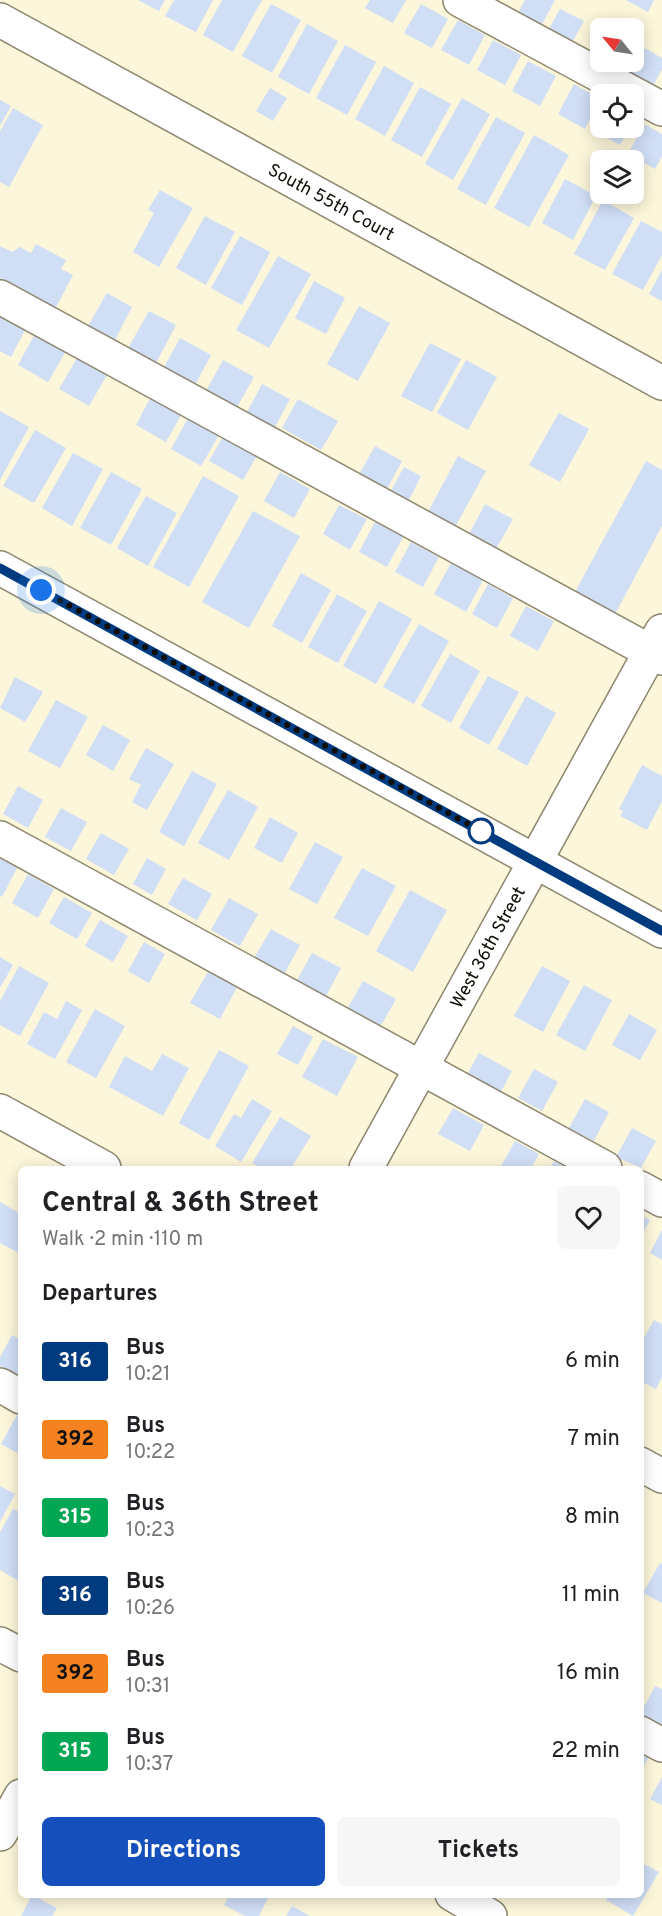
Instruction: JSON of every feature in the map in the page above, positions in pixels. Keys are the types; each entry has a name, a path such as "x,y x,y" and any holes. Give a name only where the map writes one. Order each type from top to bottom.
{"street":[{"path":"459,0 662,109"},
{"name":"South 55th Court","path":"0,20 662,383"},
{"path":"0,297 658,647"},
{"path":"0,568 662,931"},
{"name":"West 36th Street","path":"367,1166 534,861 658,647"},
{"path":"0,838 601,1166"},
{"path":"0,1112 100,1166"},
{"path":"644,1190 662,1200"},
{"path":"0,1385 18,1394"},
{"path":"644,1466 662,1476"},
{"path":"0,1644 18,1654"},
{"path":"644,1735 662,1745"},
{"path":"0,1834 18,1801"},
{"path":"459,1898 490,1916"}],"building":[{"path":"138,0 165,0 159,11"},
{"path":"174,0 213,0 196,32 165,16"},
{"path":"222,0 262,0 233,52 203,35"},
{"path":"370,0 406,0 393,23 365,8"},
{"path":"525,0 555,0 540,28 517,15"},
{"path":"626,0 654,0 648,12"},
{"path":"271,4 301,20 272,73 242,56"},
{"path":"421,4 448,19 432,48 404,33"},
{"path":"560,9 584,21 569,48 545,36"},
{"path":"458,20 485,35 469,65 441,50"},
{"path":"307,24 338,41 309,94 278,77"},
{"path":"493,40 521,55 505,85 477,70"},
{"path":"345,45 376,62 347,115 316,98"},
{"path":"644,48 662,58 662,69 651,90 644,84 623,75 625,72 644,72"},
{"path":"528,61 556,76 540,106 512,91"},
{"path":"384,66 414,83 385,136 355,119"},
{"path":"574,84 590,93 590,119 585,129 558,114"},
{"path":"420,87 451,104 422,157 391,140"},
{"path":"270,88 287,98 273,121 256,111"},
{"path":"462,98 490,114 453,180 425,164"},
{"path":"0,100 11,106 0,126"},
{"path":"13,108 43,125 9,187 0,182 0,131"},
{"path":"496,117 525,133 486,205 457,189"},
{"path":"644,124 662,134 662,156 655,169 644,163 644,150 630,150 637,138 644,138"},
{"path":"534,135 569,155 529,227 494,208"},
{"path":"607,138 624,138 620,145"},
{"path":"565,179 590,193 592,204 573,240 542,223"},
{"path":"160,190 193,208 159,267 133,252 154,213 148,210"},
{"path":"601,204 610,204 634,218 605,270 574,254"},
{"path":"205,216 235,232 206,285 176,268"},
{"path":"641,221 662,232 662,255 643,290 612,274"},
{"path":"240,236 270,252 242,305 211,288"},
{"path":"36,244 66,260 61,269 73,275 53,313 0,281 0,246 12,252 20,247 31,253"},
{"path":"278,256 311,274 269,348 236,330"},
{"path":"662,270 662,301 649,294"},
{"path":"314,281 345,298 326,334 295,318"},
{"path":"107,293 132,307 115,340 88,326"},
{"path":"359,306 390,323 358,381 327,364"},
{"path":"149,311 176,325 155,365 127,350"},
{"path":"0,314 26,328 11,357 0,351"},
{"path":"35,334 66,351 48,382 18,365"},
{"path":"180,338 211,355 194,387 163,369"},
{"path":"430,343 461,359 432,412 401,396"},
{"path":"77,358 107,375 89,406 59,389"},
{"path":"223,360 254,377 236,409 206,391"},
{"path":"466,360 497,377 468,430 437,413"},
{"path":"262,384 290,399 274,429 246,414"},
{"path":"153,393 184,410 166,442 136,425"},
{"path":"298,399 338,421 321,450 282,428"},
{"path":"0,411 29,427 0,480"},
{"path":"559,413 589,429 560,482 529,465"},
{"path":"188,418 219,435 201,466 171,449"},
{"path":"35,430 66,448 34,503 3,486"},
{"path":"225,433 259,452 243,480 209,461"},
{"path":"375,446 402,461 386,491 358,476"},
{"path":"73,453 103,469 72,526 42,508"},
{"path":"458,456 486,471 455,527 428,512"},
{"path":"646,461 662,470 662,526 615,614 575,592"},
{"path":"404,467 421,476 408,502 390,492"},
{"path":"111,472 142,489 111,545 80,528"},
{"path":"280,472 310,489 294,518 264,501"},
{"path":"203,476 239,496 189,587 153,567"},
{"path":"146,496 177,513 148,566 117,548"},
{"path":"485,504 513,519 496,549 469,534"},
{"path":"339,505 367,519 350,550 323,534"},
{"path":"253,511 300,536 249,628 202,602"},
{"path":"375,522 403,537 387,567 359,552"},
{"path":"411,542 439,557 423,587 395,572"},
{"path":"451,563 483,580 466,612 434,594"},
{"path":"301,573 331,590 302,643 272,626"},
{"path":"488,584 513,598 497,628 472,614"},
{"path":"337,594 367,611 338,663 308,647"},
{"path":"379,601 412,619 376,684 343,666"},
{"path":"526,606 554,621 538,651 510,636"},
{"path":"419,624 449,641 414,704 383,687"},
{"path":"450,654 480,671 451,723 421,706"},
{"path":"488,676 519,692 489,745 459,728"},
{"path":"15,677 43,692 25,722 0,708"},
{"path":"526,696 556,713 527,766 497,749"},
{"path":"56,700 88,717 60,768 28,751"},
{"path":"103,725 130,740 113,771 86,755"},
{"path":"146,748 174,764 147,810 132,802 141,785 129,779"},
{"path":"642,765 662,776 662,801 647,830 620,816 623,811 619,809"},
{"path":"192,771 217,784 184,846 159,832"},
{"path":"18,786 43,800 28,828 3,814"},
{"path":"228,790 258,807 229,860 198,843"},
{"path":"61,808 87,822 71,851 45,837"},
{"path":"270,817 298,833 282,863 254,848"},
{"path":"101,833 129,849 114,875 86,859"},
{"path":"315,842 343,857 317,904 289,889"},
{"path":"0,858 17,868 2,897 0,896"},
{"path":"147,858 166,869 152,895 133,884"},
{"path":"362,868 396,886 368,936 334,918"},
{"path":"28,874 54,889 38,918 12,903"},
{"path":"183,878 212,894 197,920 168,904"},
{"path":"410,890 447,910 413,972 376,951"},
{"path":"64,897 92,913 77,939 49,923"},
{"path":"229,898 258,914 240,946 211,930"},
{"path":"100,920 128,936 113,962 85,946"},
{"path":"271,929 300,945 283,976 253,960"},
{"path":"144,942 165,954 149,983 128,971"},
{"path":"312,953 341,968 324,1000 295,984"},
{"path":"0,957 13,965 0,988"},
{"path":"19,966 49,983 20,1036 0,1025 0,1001"},
{"path":"542,966 570,981 543,1032 514,1016"},
{"path":"208,972 237,987 220,1019 190,1003"},
{"path":"363,981 396,999 379,1029 346,1011"},
{"path":"584,985 612,1000 585,1051 556,1035"},
{"path":"66,1001 82,1010 55,1059 27,1044 44,1012 57,1019"},
{"path":"95,1009 125,1026 96,1078 66,1062"},
{"path":"629,1014 657,1030 640,1060 612,1045"},
{"path":"293,1026 313,1037 298,1065 277,1054"},
{"path":"323,1039 358,1057 337,1096 302,1077"},
{"path":"219,1050 249,1066 209,1140 179,1123"},
{"path":"479,1053 512,1071 497,1099 464,1080"},
{"path":"162,1054 189,1068 163,1116 109,1087 125,1056 152,1071"},
{"path":"534,1069 558,1082 542,1111 518,1098"},
{"path":"252,1099 272,1111 241,1162 215,1146 234,1114 241,1118"},
{"path":"585,1099 609,1112 594,1141 569,1128"},
{"path":"453,1108 484,1125 470,1151 438,1134"},
{"path":"280,1117 311,1136 292,1166 258,1166 252,1163"},
{"path":"632,1128 656,1141 642,1166 636,1166 616,1157"},
{"path":"515,1141 539,1154 532,1166 501,1166"},
{"path":"554,1161 564,1166 551,1166"},
{"path":"0,1202 18,1212 18,1252 0,1243"},
{"path":"644,1217 650,1220 644,1231"},
{"path":"662,1230 662,1260 650,1253"},
{"path":"654,1320 662,1324 662,1377 656,1389 644,1383 644,1338"},
{"path":"12,1335 18,1338 18,1376 0,1366 0,1357"},
{"path":"17,1415 18,1416 18,1453 1,1444"},
{"path":"0,1486 15,1494 0,1522"},
{"path":"13,1509 18,1512 17,1580 0,1570 0,1532"},
{"path":"660,1563 662,1564 662,1603 644,1594"},
{"path":"655,1686 662,1689 662,1727 644,1717 644,1707"},
{"path":"644,1754 649,1757 644,1765"},
{"path":"662,1777 662,1805 650,1799"},
{"path":"644,1864 659,1872 644,1897"},
{"path":"30,1898 38,1898 57,1908 52,1916 21,1916"},
{"path":"228,1898 268,1898 259,1916 245,1916 224,1905"},
{"path":"607,1898 644,1898 633,1916 606,1900"},
{"path":"292,1906 310,1916 286,1916"}],"bus line":[{"name":"316","path":"0,568 662,931"}],"route":[{"path":"41,590 481,831"}]}
